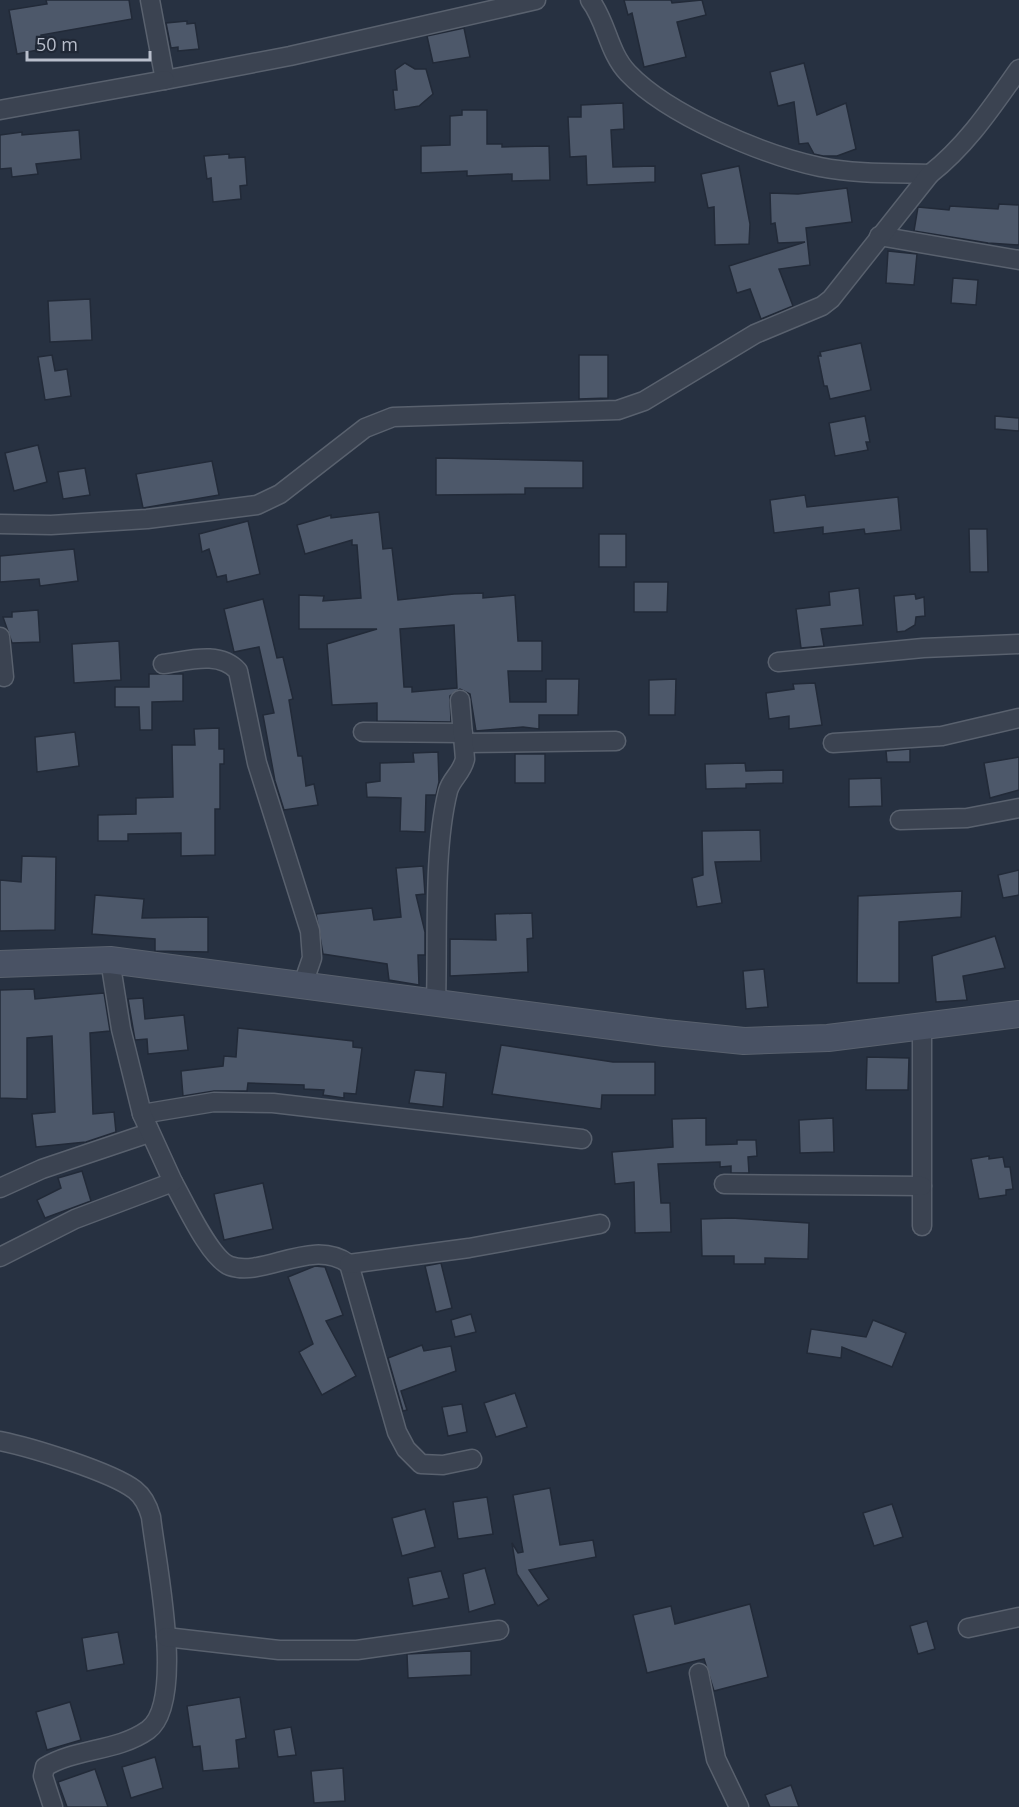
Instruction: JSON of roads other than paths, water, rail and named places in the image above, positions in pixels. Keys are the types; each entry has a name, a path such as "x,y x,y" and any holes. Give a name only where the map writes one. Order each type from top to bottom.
{"main road":[{"path":"0,964 27,961 110,960 665,1033 744,1041 828,1038 1019,1014"}],"street":[{"path":"150,0 165,80"},
{"path":"0,110 290,56 536,0"},
{"path":"590,0 616,57 627,72 645,89 697,120 755,146 821,167 930,174"},
{"path":"0,525 51,525 147,519 257,505 280,494 365,428 393,417 618,410 644,400 755,334 822,306 843,286 879,236 930,174 963,145 1019,69"},
{"path":"879,236 1019,260"},
{"path":"0,637 4,677"},
{"path":"778,662 923,648 1019,644"},
{"path":"163,664 207,658 231,663 238,671 257,763 310,932 312,958 303,984"},
{"path":"436,1002 441,852 448,790 463,769 464,738 460,700"},
{"path":"833,743 942,736 1019,718"},
{"path":"363,732 464,738 616,741"},
{"path":"900,820 967,818 1019,808"},
{"path":"110,960 122,1029 142,1114 172,1182 217,1256 230,1266 248,1267 322,1255 340,1258 349,1264 397,1432 406,1449 421,1464 443,1466 472,1459"},
{"path":"922,1026 922,1226"},
{"path":"142,1114 214,1102 273,1103 582,1139"},
{"path":"0,1188 42,1169 149,1133"},
{"path":"0,1257 75,1219 172,1182"},
{"path":"724,1184 922,1186"},
{"path":"349,1264 469,1248 600,1224"},
{"path":"0,1441 21,1445 124,1483 146,1502 152,1517 166,1637 166,1689 161,1715 148,1730 122,1743 45,1767 43,1776 53,1807"},
{"path":"968,1628 1019,1617"},
{"path":"166,1637 279,1650 357,1650 499,1630"},
{"path":"699,1673 716,1759 739,1807"}]}
